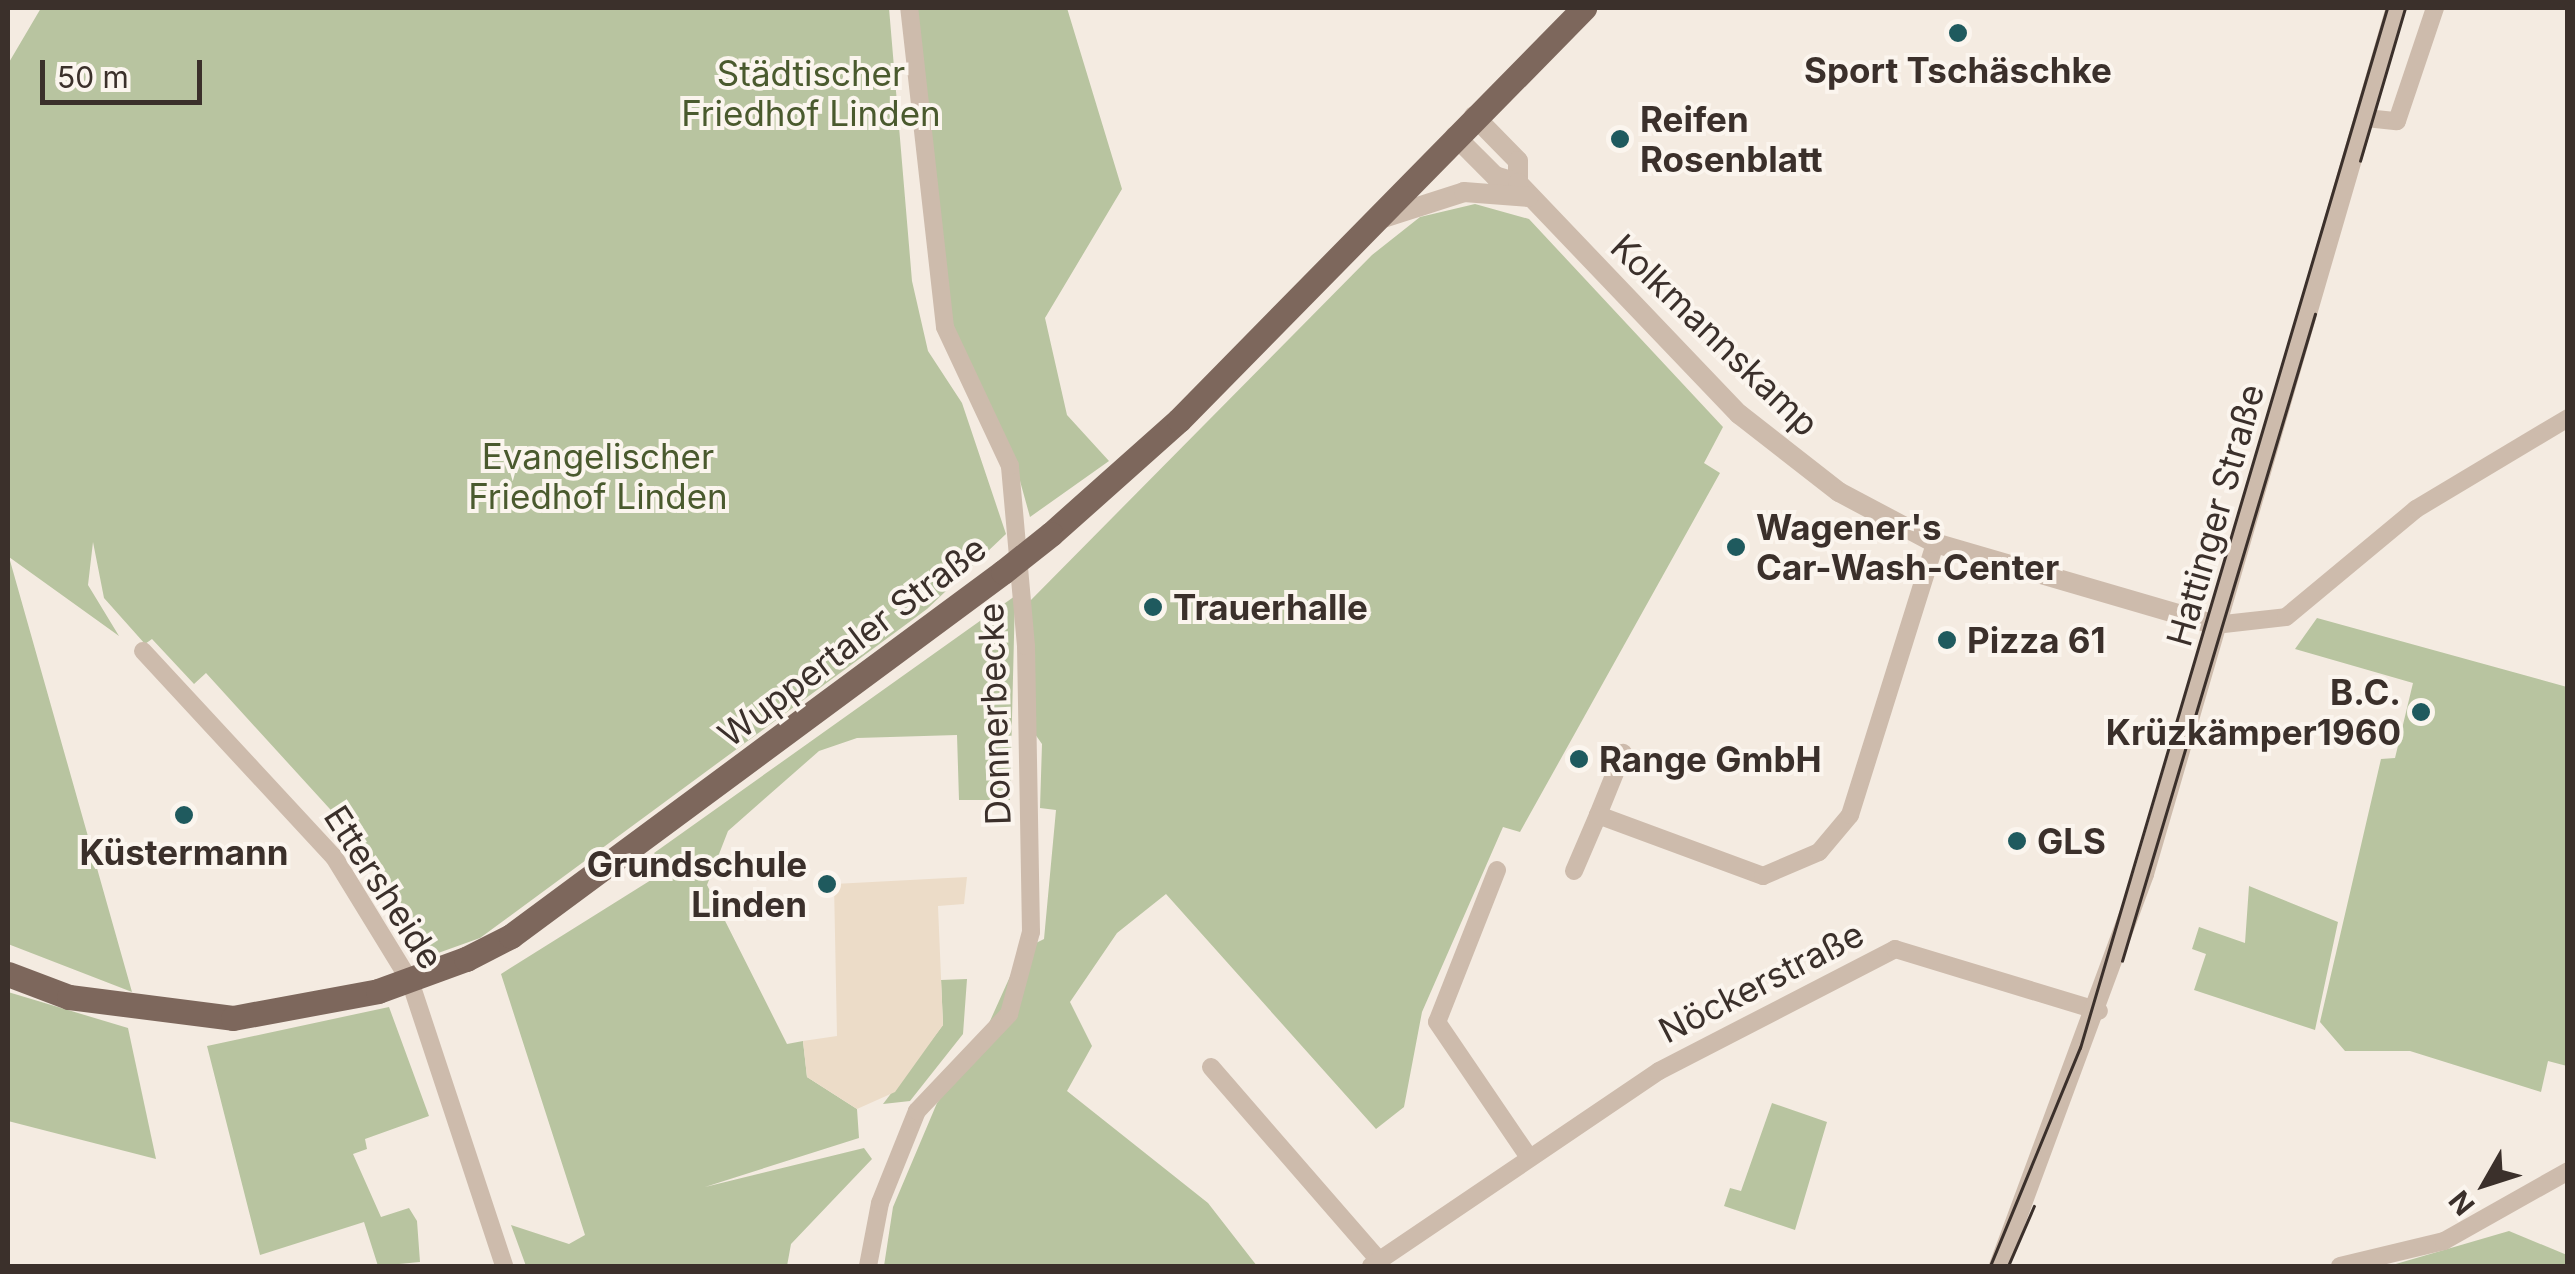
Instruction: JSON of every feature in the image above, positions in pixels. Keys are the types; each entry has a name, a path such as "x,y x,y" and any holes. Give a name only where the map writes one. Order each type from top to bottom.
{"main road":[{"name":"Wuppertaler Straße","path":"8,974 69,997 233,1018 410,981 511,936 1051,534 1179,420 1584,8"}],"street":[{"name":"Donnerbecke","path":"868,1266 912,1120 1009,1014 1030,932 1026,646 1010,466 945,327 910,8"},
{"name":"Hattinger Straße","path":"1999,1266 2099,1012 2396,8"},
{"path":"2366,118 2397,120 2435,8"},
{"name":"Kolkmannskamp","path":"1474,116 1518,160 1524,190"},
{"name":"Kolkmannskamp","path":"1455,136 1495,176 1524,190 1784,453 1936,544 2215,625"},
{"path":"1373,222 1464,192 1524,190"},
{"path":"2215,625 2286,616 2416,509 2568,418"},
{"path":"1598,816 1762,876 1819,852 1850,815 1936,544"},
{"name":"Ettersheide","path":"143,650 308,824 410,981 504,1266"},
{"path":"1574,871 1623,753"},
{"path":"1497,870 1437,1022 1526,1153"},
{"name":"Nöckerstraße","path":"1211,1067 1374,1263 1526,1153 1738,1027 1896,949 2099,1012"},
{"path":"2340,1266 2444,1241 2568,1171"}],"green space":[{"name":"Evangelischer Friedhof Linden","path":"41,8 889,8 912,281 928,351 962,403 1006,534 927,609 480,938 427,957 347,815 339,819 206,673 194,684 152,639 145,644 104,598 93,542 88,585 119,636 9,557 132,992 8,944 8,64"},
{"path":"910,8 1067,8 1122,189 1045,318 1067,415 1109,461 1030,517 1012,452 952,331"},
{"path":"1475,204 1529,219 1723,427 1704,463 1720,473 1520,832 1503,827 1422,1012 1404,1107 1376,1129 1166,894 1117,933 1070,1002 1092,1046 1067,1091 1208,1203 1257,1266 884,1266 893,1207 937,1103 976,1052 1022,950 1044,939 1056,810 1040,808 1042,744 1030,727 1029,602 1372,255 1420,217"},
{"path":"1015,596 1010,800 959,800 957,735 857,738 819,751 728,831 707,885 787,1044 803,1041 807,1077 857,1109 859,1138 705,1187 864,1148 872,1159 791,1244 787,1266 526,1266 511,1225 569,1244 585,1235 501,974 667,870 654,853"},
{"path":"2317,618 2567,687 2567,1066 2548,1061 2541,1092 2410,1051 2345,1051 2320,1022 2381,759 2395,758 2413,683 2295,649"},
{"path":"2249,886 2338,922 2315,1030 2194,990 2206,954 2192,949 2199,927 2245,943"},
{"path":"967,979 963,1034 910,1101 883,1104 943,1025 941,980"},
{"path":"8,992 128,1028 156,1159 8,1121"},
{"path":"389,1007 429,1116 365,1139 367,1149 353,1154 381,1217 409,1208 417,1221 420,1262 378,1266 364,1222 260,1255 207,1046"},
{"path":"1772,1103 1827,1122 1795,1230 1724,1206 1730,1188 1741,1191"},
{"path":"2509,1231 2567,1255 2567,1266 2389,1266"}],"shaded area":[{"path":"967,877 964,904 938,906 943,1025 895,1092 857,1109 807,1077 803,1041 837,1036 834,884"}],"tram line":[{"path":"1990,1266 2080,1048 2387,8"},
{"path":"2360,161 2405,8"},
{"path":"2122,961 2315,314"},
{"path":"2008,1266 2034,1206"}],"place":[{"name":"Sport Tschäschke","path":"1958,33"},
{"name":"Reifen Rosenblatt","path":"1620,139"},
{"name":"Wagener's Car-Wash-Center","path":"1736,547"},
{"name":"Trauerhalle","path":"1153,607"},
{"name":"Pizza 61","path":"1947,640"},
{"name":"B.C. Krüzkämper1960","path":"2421,712"},
{"name":"Range GmbH","path":"1579,759"},
{"name":"Küstermann","path":"184,815"},
{"name":"GLS","path":"2017,841"},
{"name":"Grundschule Linden","path":"827,884"}],"park label":[{"name":"Städtischer Friedhof Linden","path":"811,93"}]}
